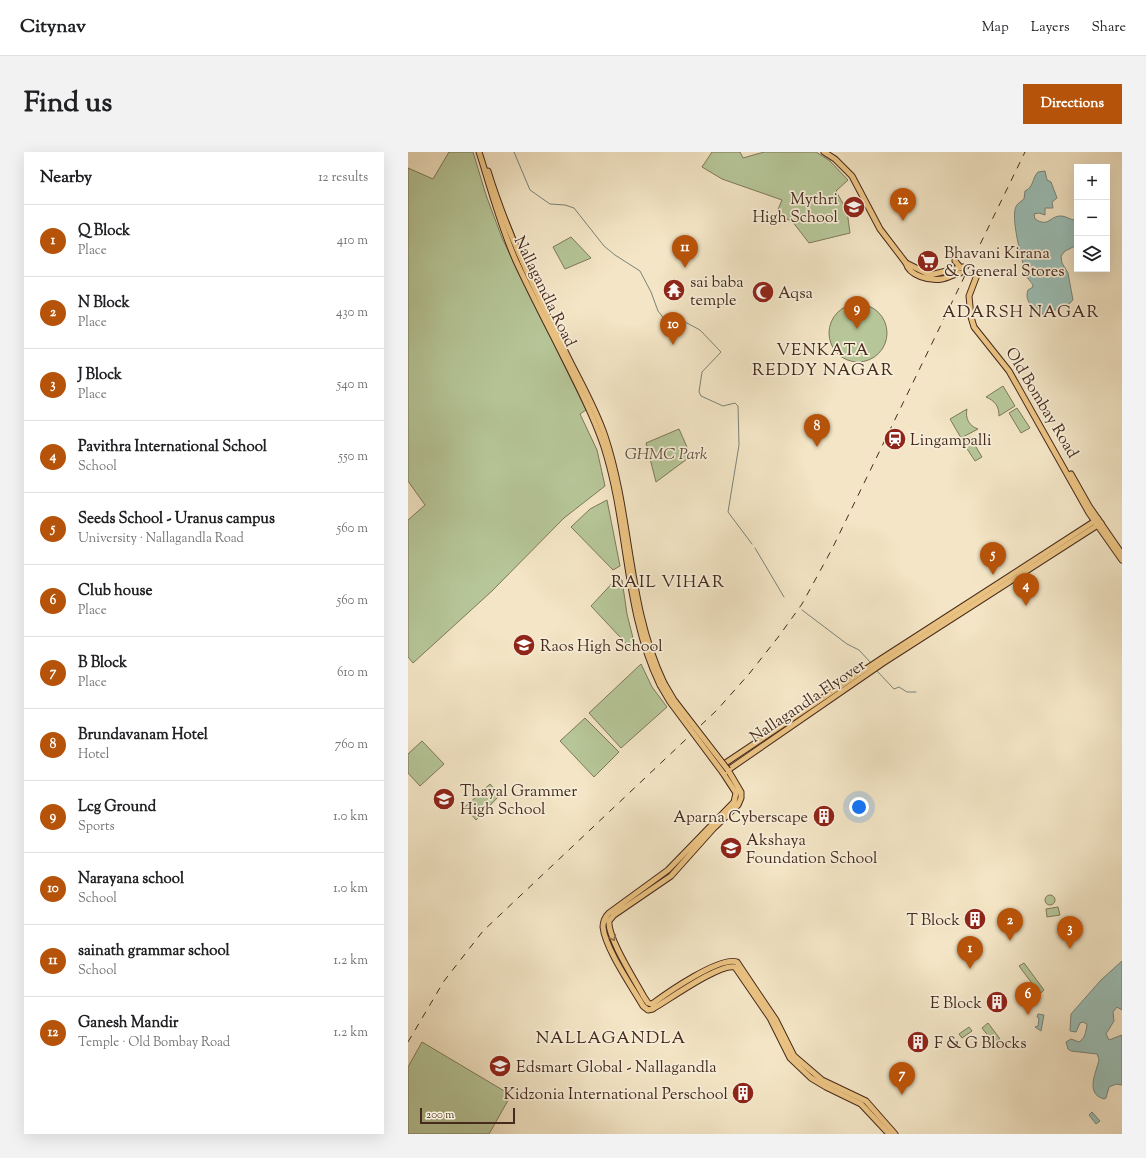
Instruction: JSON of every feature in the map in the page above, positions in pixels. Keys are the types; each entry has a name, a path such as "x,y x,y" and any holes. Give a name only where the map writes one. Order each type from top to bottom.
{"main road":[{"name":"Nallagandla Road","path":"479,152 494,205 509,244 603,436"},
{"name":"Nallagandla Road","path":"482,152 498,203 513,242 603,436"},
{"path":"824,152 835,159 852,176 880,229 906,263 906,267 929,280 943,279 960,273"},
{"path":"906,263 930,275 947,272 961,267 955,261 955,255"},
{"name":"Old Bombay Road","path":"1122,554 1097,522 1008,370 980,337 973,324 969,296 976,276 972,290 973,316 976,326 1013,372 1084,497 1097,522 1105,538 1122,560"},
{"path":"603,436 630,548 642,622 654,663 674,700 741,792 740,802 689,852 675,868 634,898 607,915 604,923 604,933 643,1006 648,1010 710,968 728,961 736,962 776,1020 794,1056 822,1080 866,1101 895,1134"},
{"path":"899,650 1086,532 1097,522"},
{"path":"899,650 1097,522"},
{"path":"1086,532 1094,532 1105,538"},
{"name":"Nallagandla Flyover","path":"722,766 899,650"},
{"name":"Nallagandla Flyover","path":"726,771 882,661"},
{"path":"653,1006 714,973 729,967 735,967 770,1018 790,1058 811,1078 861,1104 889,1134"}],"green space":[{"path":"449,152 473,152 486,195 502,238 586,410 580,414 597,450 605,486 564,518 492,591 413,663 408,657 408,520 425,505 408,481 408,168 433,179"},
{"path":"712,152 740,152 743,158 764,152 816,152 830,161 848,180 836,191 847,211 850,233 809,243 792,221 778,216 777,212 782,200 722,179 702,167"},
{"path":"571,237 591,258 565,269 553,247"},
{"path":"858,304 869,306 882,317 885,322 887,333 885,344 874,357 869,360 858,362 847,360 834,349 831,344 829,333 831,322 842,309 847,306"},
{"path":"1003,386 1015,406 999,416 996,404 986,397"},
{"path":"1017,408 1030,428 1021,433 1009,413"},
{"path":"967,409 968,421 972,426 978,429 961,438 950,419"},
{"name":"GHMC Park","path":"679,429 691,456 656,482 646,443"},
{"path":"970,437 982,457 975,461 962,441"},
{"path":"607,500 620,566 613,570 571,527 590,509"},
{"path":"618,577 622,580 627,614 636,650 633,651 591,606"},
{"path":"641,664 652,687 667,707 621,748 589,713"},
{"path":"585,718 619,752 594,777 560,741"},
{"path":"422,741 444,764 420,786 408,773 408,754"},
{"path":"490,784 500,795 476,820 465,807"},
{"path":"1050,895 1055,900 1050,905 1045,900"},
{"path":"1058,907 1060,915 1047,917 1046,909"},
{"path":"1024,963 1044,990 1040,994 1019,966"},
{"path":"988,1023 1000,1039 994,1043 982,1028"},
{"path":"969,1027 972,1031 962,1038 959,1034"},
{"path":"422,1042 511,1095 489,1134 408,1134 408,1067"}],"water":[{"path":"1045,171 1047,180 1051,182 1057,198 1052,202 1053,208 1045,208 1045,215 1039,213 1034,214 1035,219 1046,222 1057,216 1063,216 1074,219 1074,246 1065,251 1061,256 1062,263 1068,273 1073,300 1067,306 1043,314 1030,304 1027,298 1028,290 1033,287 1033,285 1027,276 1022,260 1014,216 1016,206 1024,199 1025,191 1030,187 1038,172"},
{"path":"1122,961 1122,1010 1117,1007 1113,1012 1114,1021 1106,1034 1109,1040 1122,1035 1122,1085 1116,1084 1109,1087 1106,1098 1104,1099 1094,1092 1093,1087 1094,1076 1099,1059 1097,1054 1071,1051 1068,1049 1066,1042 1071,1039 1079,1042 1084,1037 1087,1024 1083,1022 1080,1023 1076,1032 1070,1031 1071,1014 1101,980"},
{"path":"1038,1014 1044,1015 1041,1031 1035,1027 1038,1026"},
{"path":"1092,1112 1100,1121 1096,1124 1089,1115"}],"waterway":[{"path":"514,152 530,190 550,204 565,205 574,208 604,246 640,271 651,292 658,311 666,321 685,322 700,330 721,352 702,372 699,392 701,396 723,406 735,403 738,406 739,445 728,512 752,544"},
{"path":"755,548 784,597"},
{"path":"802,610 847,644 859,650 871,663"},
{"path":"876,670 894,689 899,687 907,692 916,692"}],"tunnel":[{"path":"963,267 974,273"},
{"path":"960,273 971,276"}],"railway":[{"path":"408,1042 444,981 483,931 717,710 749,674 802,604 832,549 1025,152"}],"place":[{"name":"Mythri High School","path":"854,207"},
{"name":"Ganesh Mandir","path":"903,221"},
{"name":"Bhavani Kirana & General Stores","path":"928,261"},
{"name":"sainath grammar school","path":"685,268"},
{"name":"sai baba temple","path":"674,290"},
{"name":"Aqsa","path":"763,292"},
{"name":"Lcg Ground","path":"857,329"},
{"name":"Narayana school","path":"673,345"},
{"name":"Lingampalli","path":"895,439"},
{"name":"Brundavanam Hotel","path":"817,447"},
{"name":"Seeds School - Uranus campus","path":"993,575"},
{"name":"Pavithra International School","path":"1026,606"},
{"name":"Raos High School","path":"524,645"},
{"name":"Thayal Grammer High School","path":"444,799"},
{"name":"Aparna Cyberscape","path":"824,816"},
{"name":"Akshaya Foundation School","path":"731,848"},
{"name":"T Block","path":"975,919"},
{"name":"N Block","path":"1010,941"},
{"name":"J Block","path":"1070,949"},
{"name":"Q Block","path":"970,969"},
{"name":"E Block","path":"997,1002"},
{"name":"Club house","path":"1028,1015"},
{"name":"F & G Blocks","path":"918,1042"},
{"name":"Edsmart Global - Nallagandla","path":"500,1066"},
{"name":"Kidzonia International Perschool","path":"743,1093"},
{"name":"B Block","path":"902,1095"}],"district":[{"name":"ADARSH NAGAR","path":"1021,311"},
{"name":"VENKATA REDDY NAGAR","path":"823,359"},
{"name":"RAIL VIHAR","path":"668,581"},
{"name":"NALLAGANDLA","path":"611,1037"}]}
